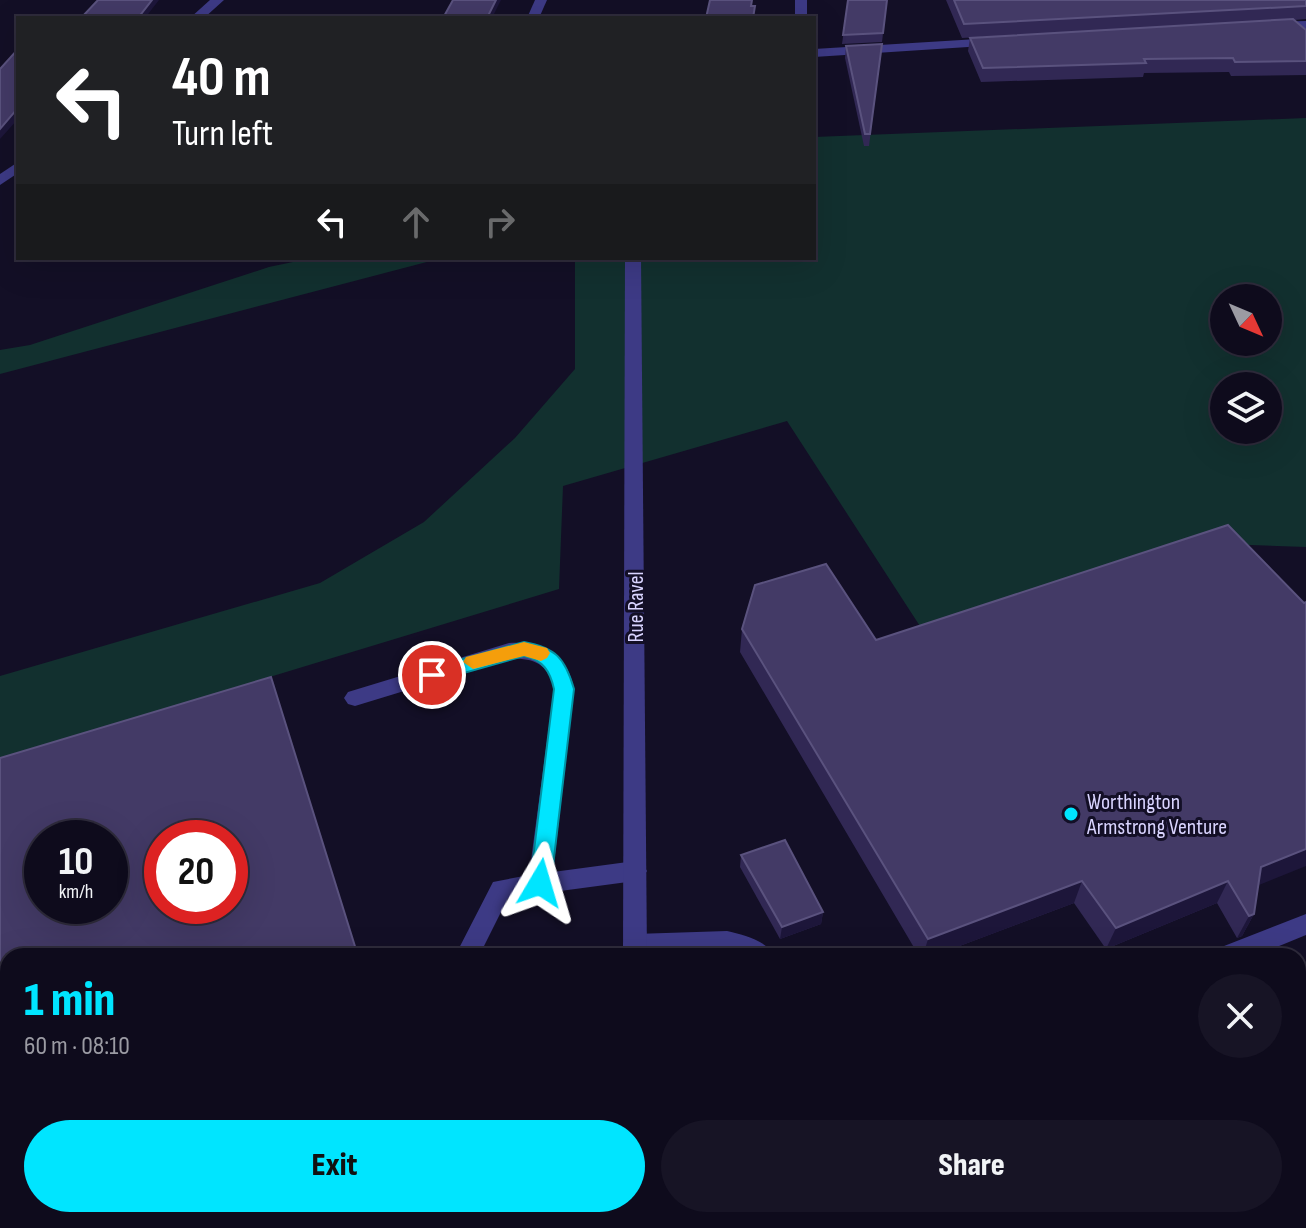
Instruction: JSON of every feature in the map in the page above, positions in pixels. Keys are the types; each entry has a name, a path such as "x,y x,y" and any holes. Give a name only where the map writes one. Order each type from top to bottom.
{"street":[{"path":"198,16 218,0"},
{"path":"1260,26 1300,25 1306,41"},
{"path":"816,53 1004,41"},
{"path":"0,181 16,168"},
{"name":"Rue Ravel","path":"633,260 635,948"},
{"path":"355,698 509,651 524,649 538,652 558,667 564,689 540,883"},
{"path":"471,948 501,889 635,871"},
{"path":"1248,948 1306,924"},
{"path":"658,948 727,942 747,948"}],"green space":[{"path":"1306,118 1306,547 1223,544 927,637 787,421 563,486 559,589 0,759 0,676 320,583 424,522 515,438 575,369 575,260 816,260 816,137"},
{"path":"302,260 434,260 0,374 0,350 30,345 269,267"}],"building":[{"path":"98,0 152,0 140,16 83,16"},
{"path":"453,0 496,0 488,16 444,16"},
{"path":"710,0 752,0 751,6 755,6 753,16 706,16"},
{"path":"848,0 887,0 883,33 843,35"},
{"path":"954,0 1306,0 1306,6 964,24"},
{"path":"1293,19 1306,30 1306,61 1144,59 1146,63 983,68 970,38"},
{"path":"882,44 870,134 865,134 846,46"},
{"path":"16,51 16,110 0,129 0,69"},
{"name":"Worthington Armstrong Venture","path":"1228,525 1306,602 1306,849 1261,867 1254,914 1249,916 1228,881 1116,928 1082,881 928,939 742,629 755,585 826,564 876,640"},
{"path":"271,677 356,948 0,948 0,758"},
{"path":"785,840 823,912 782,927 741,855"}],"slow traffic":[{"path":"473,662 524,649 541,653"}],"place":[{"name":"Worthington Armstrong Venture","path":"1071,814"}],"route":[{"path":"432,675 524,649 549,658 563,676 564,689 540,883"}]}
